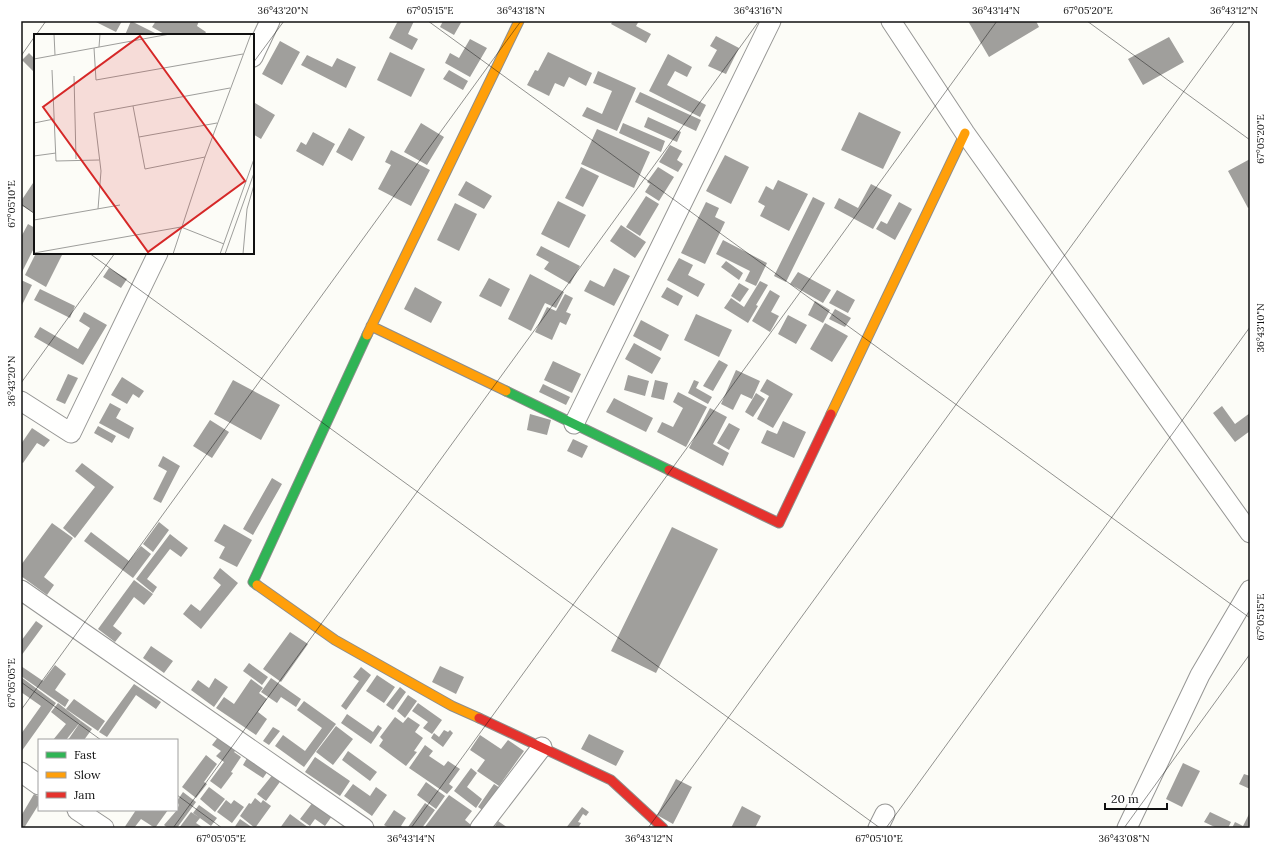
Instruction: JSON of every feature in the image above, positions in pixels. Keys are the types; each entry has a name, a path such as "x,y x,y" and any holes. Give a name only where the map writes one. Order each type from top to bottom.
{"street":[{"path":"254,55 270,21"},
{"path":"519,21 371,326 253,582 335,640 452,706 611,780 663,828"},
{"path":"574,424 771,21"},
{"path":"891,21 965,133 1250,533"},
{"path":"371,326 780,523 965,133"},
{"path":"21,401 71,433 158,254"},
{"path":"21,590 364,828"},
{"path":"1127,828 1200,675 1250,590"},
{"path":"480,828 542,747"},
{"path":"21,772 38,783"},
{"path":"78,811 104,828"}],"building":[{"path":"94,21 122,21 116,32"},
{"path":"131,21 157,34 125,34"},
{"path":"156,21 199,21 197,26 206,32 205,34 164,34 152,27"},
{"path":"398,21 414,21 408,34 418,39 412,50 389,38"},
{"path":"443,21 462,21 454,35 440,27"},
{"path":"613,21 639,21 636,26 651,34 646,43 611,24"},
{"path":"968,21 1036,21 1039,27 989,57"},
{"path":"716,36 739,48 726,74 708,66 717,50 710,46"},
{"path":"1169,37 1184,62 1143,85 1128,59"},
{"path":"470,39 487,48 470,77 445,63 450,53 459,58"},
{"path":"280,41 300,52 282,85 262,74"},
{"path":"390,52 425,69 411,97 377,80"},
{"path":"548,52 592,73 586,86 569,77 564,87 555,83 549,96 527,85 535,70 538,71"},
{"path":"29,53 34,58 34,72 22,60"},
{"path":"668,54 692,67 687,77 675,71 667,85 706,105 700,117 649,91"},
{"path":"307,55 332,67 337,58 356,67 346,88 301,65"},
{"path":"449,70 468,81 463,90 443,79"},
{"path":"598,71 636,88 617,131 582,116 587,107 602,114 612,91 593,83"},
{"path":"640,92 701,120 696,131 635,102"},
{"path":"255,103 275,115 261,139 254,135"},
{"path":"859,112 901,132 883,169 841,150"},
{"path":"648,117 681,132 677,142 644,127"},
{"path":"421,123 444,137 427,165 404,152"},
{"path":"623,123 665,141 661,152 619,133"},
{"path":"349,128 365,137 352,161 336,152"},
{"path":"597,129 650,152 634,188 581,164"},
{"path":"313,132 335,144 323,166 296,151 301,142 306,145"},
{"path":"670,145 682,151 677,160 683,164 678,172 659,162"},
{"path":"391,150 430,170 411,206 378,189 391,165 385,162"},
{"path":"725,155 749,167 731,204 706,191"},
{"path":"1250,159 1250,207 1248,208 1228,171"},
{"path":"581,167 599,176 583,207 565,198"},
{"path":"658,167 674,177 659,201 645,192 650,184 647,182"},
{"path":"778,180 808,194 789,231 760,216 765,206 758,202 766,186 773,190"},
{"path":"466,181 492,196 484,209 458,195"},
{"path":"34,182 34,213 21,205 21,201"},
{"path":"871,184 892,195 873,229 834,208 839,198 858,208"},
{"path":"646,196 659,204 640,236 626,227"},
{"path":"813,197 825,203 786,282 774,276"},
{"path":"558,201 586,215 569,248 541,234"},
{"path":"706,202 719,208 715,217 725,222 705,264 681,253"},
{"path":"899,202 912,209 895,240 876,229 881,221 887,224"},
{"path":"455,203 477,214 459,251 437,240"},
{"path":"28,224 34,227 34,248 21,274 21,237"},
{"path":"621,225 646,242 635,258 610,241"},
{"path":"723,240 767,263 756,286 745,281 750,271 716,254"},
{"path":"541,246 580,266 570,284 544,269 549,262 536,255"},
{"path":"36,254 62,254 46,287 25,275"},
{"path":"679,258 693,265 688,275 705,284 698,297 667,280"},
{"path":"726,261 743,273 739,280 721,267"},
{"path":"109,268 127,279 121,288 103,277"},
{"path":"614,268 630,276 614,306 584,291 590,280 604,287"},
{"path":"798,272 831,290 823,303 790,284"},
{"path":"530,274 564,292 556,308 545,303 531,331 508,319"},
{"path":"489,278 510,289 501,307 479,296"},
{"path":"21,280 32,285 21,307"},
{"path":"760,281 768,285 756,305 758,306 748,323 724,308 731,298 744,307"},
{"path":"739,283 749,289 740,302 731,296"},
{"path":"415,287 442,302 431,323 404,309"},
{"path":"667,287 683,296 678,306 661,297"},
{"path":"40,289 75,306 70,318 34,300"},
{"path":"770,290 780,296 771,312 779,316 770,332 752,321"},
{"path":"837,290 855,300 848,313 829,303"},
{"path":"565,294 573,298 566,312 571,314 566,325 560,322 552,340 535,332 547,307 556,311"},
{"path":"815,301 830,310 823,323 808,315"},
{"path":"835,309 851,318 845,327 829,319"},
{"path":"84,312 107,325 83,365 34,337 40,327 78,349 90,328 79,321"},
{"path":"696,314 732,330 719,357 684,340"},
{"path":"788,315 807,325 796,344 778,334"},
{"path":"641,320 669,335 661,351 633,336"},
{"path":"825,323 848,336 832,362 810,349"},
{"path":"634,343 661,358 652,374 625,359"},
{"path":"719,360 728,365 713,391 703,386"},
{"path":"553,361 581,374 572,393 544,380"},
{"path":"736,370 760,381 752,399 741,394 733,410 721,404"},
{"path":"68,374 78,378 65,404 56,400"},
{"path":"628,375 649,381 645,396 624,390"},
{"path":"122,377 144,391 139,398 133,394 127,404 111,395"},
{"path":"767,379 793,394 773,428 757,419 769,396 760,391"},
{"path":"233,380 280,405 261,440 214,414"},
{"path":"655,380 668,383 664,400 651,397"},
{"path":"694,380 699,382 696,388 712,397 708,404 688,393"},
{"path":"543,384 570,397 566,405 539,392"},
{"path":"678,392 707,407 686,447 657,432 662,422 673,427 683,408 673,402"},
{"path":"756,393 765,399 753,417 745,412"},
{"path":"614,398 653,418 646,432 606,412"},
{"path":"110,403 121,409 116,418 134,428 129,439 99,423"},
{"path":"1222,406 1235,424 1250,413 1250,431 1235,442 1213,413"},
{"path":"710,408 727,417 713,444 729,453 723,466 689,448"},
{"path":"530,414 551,420 547,435 527,430"},
{"path":"210,420 229,432 212,458 193,446"},
{"path":"783,421 806,432 794,458 761,443 767,430 777,434"},
{"path":"729,423 740,429 729,450 717,443"},
{"path":"98,426 116,436 112,443 94,433"},
{"path":"32,428 50,440 44,447 37,443 23,463 21,462 21,444"},
{"path":"573,439 588,446 582,458 567,451"},
{"path":"163,456 180,466 161,503 153,499 167,471 158,466"},
{"path":"82,463 114,487 75,538 63,528 95,487 75,471"},
{"path":"272,478 282,484 253,535 243,529"},
{"path":"159,522 169,530 153,552 143,544"},
{"path":"52,523 73,538 44,577 54,585 47,595 21,576 21,565"},
{"path":"224,524 252,540 237,567 219,558 225,547 214,541"},
{"path":"672,527 718,549 656,673 611,651"},
{"path":"91,532 129,561 141,546 151,554 133,578 84,541"},
{"path":"170,534 188,548 181,557 170,549 147,579 157,587 153,593 136,579"},
{"path":"220,568 238,583 201,629 183,614 191,604 200,611 221,585 213,578"},
{"path":"134,580 153,594 144,605 134,597 113,626 122,633 115,642 98,629"},
{"path":"36,621 43,626 21,656 21,641"},
{"path":"290,632 308,644 281,682 263,669"},
{"path":"151,646 173,661 164,673 143,658"},
{"path":"249,663 268,677 262,685 243,671"},
{"path":"55,665 66,674 55,690 69,700 65,707 21,676 21,666 43,681"},
{"path":"440,666 464,677 456,694 432,682"},
{"path":"361,667 371,675 346,710 341,706 359,681 353,677"},
{"path":"377,675 395,687 384,703 366,691"},
{"path":"21,677 56,703 21,752 21,734 41,706 21,692"},
{"path":"215,678 228,687 214,707 191,690 198,680 209,688"},
{"path":"271,678 301,699 296,707 281,697 277,703 261,692"},
{"path":"251,679 263,688 259,693 267,699 258,712 267,719 256,735 216,708 224,697 234,704"},
{"path":"134,684 161,702 156,709 136,695 107,737 99,732"},
{"path":"400,687 406,692 393,710 386,705"},
{"path":"408,695 417,701 405,718 397,711"},
{"path":"74,699 105,721 98,731 66,709"},
{"path":"304,701 336,724 304,767 275,746 283,735 305,751 322,728 297,710"},
{"path":"58,703 81,721 67,739 54,739 66,724 51,712"},
{"path":"418,703 442,720 432,734 423,728 428,722 412,711"},
{"path":"347,714 373,732 378,725 382,728 371,744 341,723"},
{"path":"395,717 403,723 408,717 420,725 415,732 423,738 414,751 417,752 406,766 379,746 383,740 380,737"},
{"path":"81,721 92,729 85,739 69,739"},
{"path":"336,726 353,739 333,765 316,752"},
{"path":"273,727 280,731 269,745 263,741"},
{"path":"444,730 448,732 450,730 453,733 443,747 431,738 434,733 439,737"},
{"path":"589,734 624,751 616,766 581,749"},
{"path":"480,735 501,749 508,740 524,751 499,786 477,771 485,760 470,750"},
{"path":"219,736 237,749 234,752 241,757 231,772 233,773 221,789 210,781 224,762 216,756 221,751 212,745"},
{"path":"425,745 433,751 429,756 444,766 448,761 460,769 449,784 453,787 447,794 409,768"},
{"path":"348,751 377,772 370,781 342,760"},
{"path":"206,755 217,764 204,782 207,784 196,798 182,787"},
{"path":"315,757 350,781 340,796 305,772"},
{"path":"247,758 268,771 263,778 243,765"},
{"path":"1183,763 1200,771 1182,807 1166,799"},
{"path":"471,768 477,773 467,787 482,799 476,808 454,791"},
{"path":"274,773 282,779 266,801 257,794"},
{"path":"1244,774 1250,776 1250,789 1239,784"},
{"path":"676,779 692,787 673,824 657,815"},
{"path":"426,782 445,796 436,809 417,795"},
{"path":"353,784 370,796 376,787 387,795 372,816 344,796"},
{"path":"494,784 500,788 484,811 478,807"},
{"path":"209,787 225,799 215,812 200,799"},
{"path":"183,792 196,802 177,828 168,828 164,825 176,811 178,811 178,800"},
{"path":"34,794 38,796 38,806 24,828 21,828 21,816"},
{"path":"449,795 472,811 465,820 471,825 469,828 424,828"},
{"path":"255,798 261,803 263,800 271,806 255,828 240,816 249,803 251,804"},
{"path":"226,800 231,804 234,800 244,807 232,823 217,812"},
{"path":"313,802 332,816 325,826 315,819 310,826 300,819"},
{"path":"425,803 435,810 422,828 409,828 408,827"},
{"path":"199,805 217,818 211,826 193,813"},
{"path":"742,806 761,816 755,828 731,828"},
{"path":"582,807 589,812 586,816 583,814 578,822 581,823 578,828 566,828"},
{"path":"394,810 406,818 401,826 404,828 389,828 384,825"},
{"path":"135,811 167,811 155,828 141,819 134,828 124,828"},
{"path":"191,812 200,818 196,823 202,827 179,828"},
{"path":"1210,812 1231,822 1228,828 1217,828 1204,822"},
{"path":"1250,812 1250,828 1232,828 1235,822 1243,826"},
{"path":"290,814 309,828 280,828"},
{"path":"240,819 253,828 234,828"},
{"path":"498,821 508,828 494,828"}],"traffic: fast":[{"path":"257,585 253,582 367,335"},
{"path":"506,391 669,470"}],"traffic: slow":[{"path":"367,335 519,21"},
{"path":"831,414 965,133"},
{"path":"371,326 506,391"},
{"path":"257,585 335,640 452,706 479,718"}],"traffic: jam":[{"path":"669,470 779,523 831,414"},
{"path":"479,718 611,780 663,828"}]}
